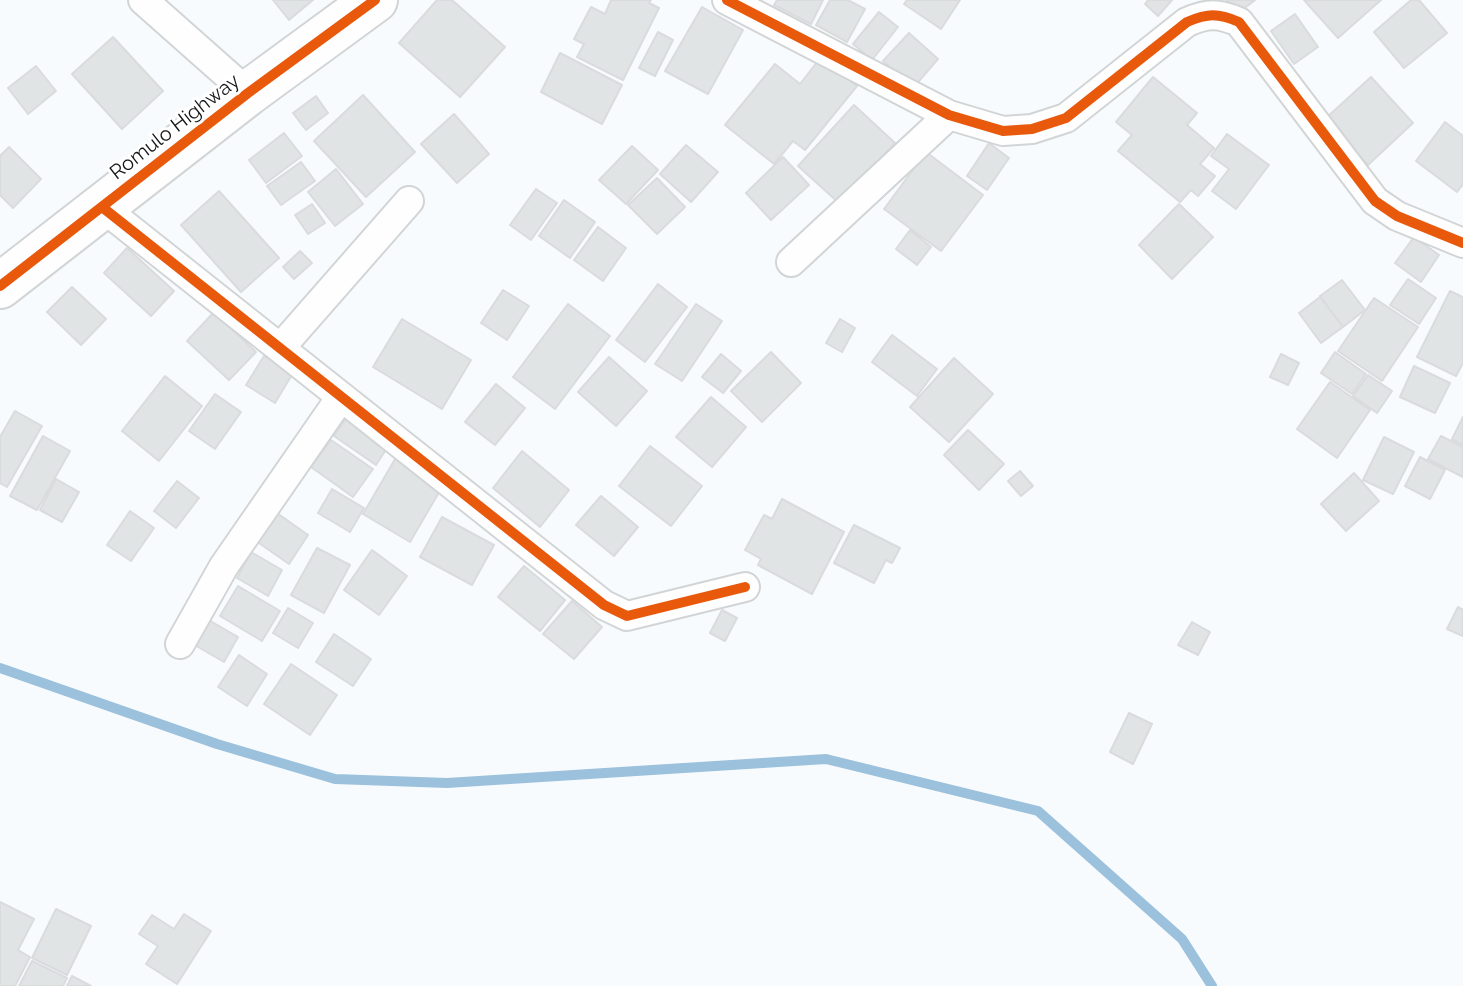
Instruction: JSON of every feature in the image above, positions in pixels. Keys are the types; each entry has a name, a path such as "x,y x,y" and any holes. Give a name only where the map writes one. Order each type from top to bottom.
{"highway":[{"name":"Romulo Highway","path":"0,286 248,93 375,0"}],"street":[{"path":"143,0 248,93"},
{"path":"727,0 949,115 1003,131 1032,129 1066,118 1187,22 1206,13 1221,14 1239,22 1351,175 1375,201 1397,216 1463,243"},
{"path":"791,262 949,115"},
{"path":"281,347 409,201"},
{"path":"102,207 604,605 627,616 745,587"},
{"path":"180,644 224,566 341,397"}],"building":[{"path":"273,0 313,0 289,20"},
{"path":"437,0 452,0 505,47 460,97 399,43"},
{"path":"611,0 651,0 649,3 659,8 623,80 577,57 584,44 574,39 591,7 605,14"},
{"path":"777,0 823,0 811,24 774,5"},
{"path":"830,0 848,0 865,9 847,42 816,25"},
{"path":"907,0 960,0 941,29 904,4"},
{"path":"1148,0 1172,0 1158,16 1145,4"},
{"path":"1226,0 1255,0 1237,14"},
{"path":"1304,0 1381,0 1338,38"},
{"path":"1411,0 1419,0 1447,33 1404,68 1374,32"},
{"path":"702,7 743,30 708,94 665,71"},
{"path":"879,12 898,27 872,60 853,44"},
{"path":"1295,14 1318,47 1294,64 1271,31"},
{"path":"658,32 673,40 655,76 639,68"},
{"path":"909,33 938,59 913,88 883,61"},
{"path":"113,37 163,91 122,129 72,74"},
{"path":"560,53 622,85 602,124 541,92"},
{"path":"821,57 857,86 805,150 793,141 774,164 725,125 775,64 800,84"},
{"path":"36,66 56,91 28,114 8,88"},
{"path":"1153,77 1197,113 1187,125 1214,148 1200,164 1215,176 1198,196 1191,190 1180,202 1118,151 1132,135 1116,122"},
{"path":"1371,77 1413,123 1368,165 1325,119"},
{"path":"363,95 415,152 366,197 314,141"},
{"path":"316,96 328,113 306,130 293,113"},
{"path":"854,105 895,143 840,204 798,166"},
{"path":"454,114 489,154 457,183 421,144"},
{"path":"1445,122 1463,136 1463,184 1457,192 1416,161"},
{"path":"284,133 302,156 266,183 249,160"},
{"path":"1227,134 1269,165 1236,209 1212,191 1229,169 1211,156"},
{"path":"989,143 1009,158 987,190 967,176"},
{"path":"686,145 718,172 691,202 660,174"},
{"path":"632,146 658,170 626,204 599,180"},
{"path":"9,147 41,179 13,208 0,195 0,156"},
{"path":"926,152 983,195 941,251 884,209"},
{"path":"783,157 809,185 771,220 746,193"},
{"path":"301,162 315,181 281,205 267,186"},
{"path":"336,169 363,204 335,226 308,192"},
{"path":"657,178 685,207 657,234 628,205"},
{"path":"536,189 557,203 531,240 510,225"},
{"path":"219,191 279,258 241,292 181,225"},
{"path":"564,200 595,222 570,258 539,236"},
{"path":"312,204 325,223 308,234 295,215"},
{"path":"1179,204 1213,237 1172,279 1139,245"},
{"path":"598,227 626,248 603,281 574,260"},
{"path":"910,230 931,247 917,265 896,249"},
{"path":"1414,237 1439,255 1421,282 1395,263"},
{"path":"127,248 174,291 151,316 104,273"},
{"path":"300,251 312,263 294,279 283,267"},
{"path":"1408,279 1436,298 1419,324 1390,305"},
{"path":"1342,280 1365,310 1343,327 1320,296"},
{"path":"658,284 687,307 645,362 616,340"},
{"path":"72,287 106,319 81,345 47,312"},
{"path":"503,290 529,306 507,340 481,323"},
{"path":"1450,291 1463,297 1463,363 1456,376 1417,357"},
{"path":"1320,297 1343,327 1321,343 1299,313"},
{"path":"1374,298 1418,327 1382,381 1338,351"},
{"path":"568,304 610,336 555,409 513,377"},
{"path":"696,304 722,321 682,381 655,364"},
{"path":"214,312 256,352 229,380 187,341"},
{"path":"402,319 471,360 442,409 373,367"},
{"path":"840,319 855,328 842,352 826,343"},
{"path":"892,335 937,369 917,396 872,362"},
{"path":"771,352 801,383 762,422 731,391"},
{"path":"1335,352 1366,374 1352,394 1321,373"},
{"path":"721,354 741,371 723,393 702,377"},
{"path":"1281,354 1299,363 1288,385 1270,377"},
{"path":"264,356 293,373 275,403 246,385"},
{"path":"609,357 647,391 616,426 578,392"},
{"path":"954,358 993,394 949,442 910,407"},
{"path":"1414,366 1450,383 1435,413 1400,397"},
{"path":"1368,375 1392,391 1377,413 1353,396"},
{"path":"165,376 202,406 159,461 122,431"},
{"path":"1330,382 1370,410 1337,458 1297,429"},
{"path":"496,384 525,408 495,445 465,422"},
{"path":"215,394 241,412 215,449 189,431"},
{"path":"711,397 746,427 712,467 676,437"},
{"path":"15,411 42,426 7,487 0,483 0,437"},
{"path":"349,414 391,442 376,465 334,436"},
{"path":"1463,417 1463,445 1452,439"},
{"path":"968,430 1004,464 979,490 944,455"},
{"path":"43,436 70,451 37,510 10,496"},
{"path":"1441,436 1463,447 1463,477 1428,459"},
{"path":"1384,437 1414,452 1393,494 1363,480"},
{"path":"331,440 373,469 353,497 311,467"},
{"path":"650,446 702,486 671,526 619,486"},
{"path":"522,451 569,490 540,527 493,488"},
{"path":"398,454 445,482 410,542 363,514"},
{"path":"1420,457 1445,470 1430,499 1405,486"},
{"path":"1020,471 1033,486 1021,496 1008,481"},
{"path":"1354,473 1379,501 1346,531 1321,504"},
{"path":"56,479 79,492 62,522 40,510"},
{"path":"177,481 199,498 176,528 154,511"},
{"path":"332,489 364,508 350,532 318,513"},
{"path":"601,496 638,527 614,556 576,525"},
{"path":"782,499 844,532 812,594 758,565 761,559 745,550 764,515 772,519"},
{"path":"130,511 154,528 131,561 107,545"},
{"path":"277,513 308,535 289,564 256,541"},
{"path":"442,517 494,545 472,585 420,557"},
{"path":"854,525 900,548 892,563 886,560 874,583 834,563"},
{"path":"317,548 350,565 324,613 291,595"},
{"path":"372,550 407,576 379,615 344,590"},
{"path":"251,552 282,570 268,596 237,578"},
{"path":"524,566 565,600 540,631 498,597"},
{"path":"238,586 280,611 262,641 220,616"},
{"path":"572,601 602,627 574,659 543,634"},
{"path":"1458,607 1463,610 1463,636 1447,629"},
{"path":"288,608 313,623 298,648 273,633"},
{"path":"722,610 737,618 725,641 710,633"},
{"path":"207,619 238,637 224,662 193,644"},
{"path":"1192,622 1210,632 1198,655 1178,645"},
{"path":"334,634 371,659 353,686 316,662"},
{"path":"239,655 267,674 247,706 218,687"},
{"path":"291,664 337,695 310,735 264,704"},
{"path":"1129,713 1152,724 1133,764 1110,752"},
{"path":"0,902 34,919 18,950 30,957 15,986 0,986"},
{"path":"56,909 91,926 67,975 32,958"},
{"path":"184,914 211,931 177,984 146,964 158,946 139,934 152,915 174,929"},
{"path":"32,961 67,978 63,986 19,986"},
{"path":"72,976 91,986 67,986"}],"waterway":[{"path":"0,668 217,744 335,779 447,783 826,759 1038,811 1182,939 1212,986"}],"cycle path":[{"path":"0,286 248,93 375,0"},
{"path":"727,0 949,115 1003,131 1032,129 1066,118 1187,22 1213,15 1232,19 1239,22 1375,201 1397,216 1463,243"},
{"path":"102,207 604,605 627,616 745,587"}]}
